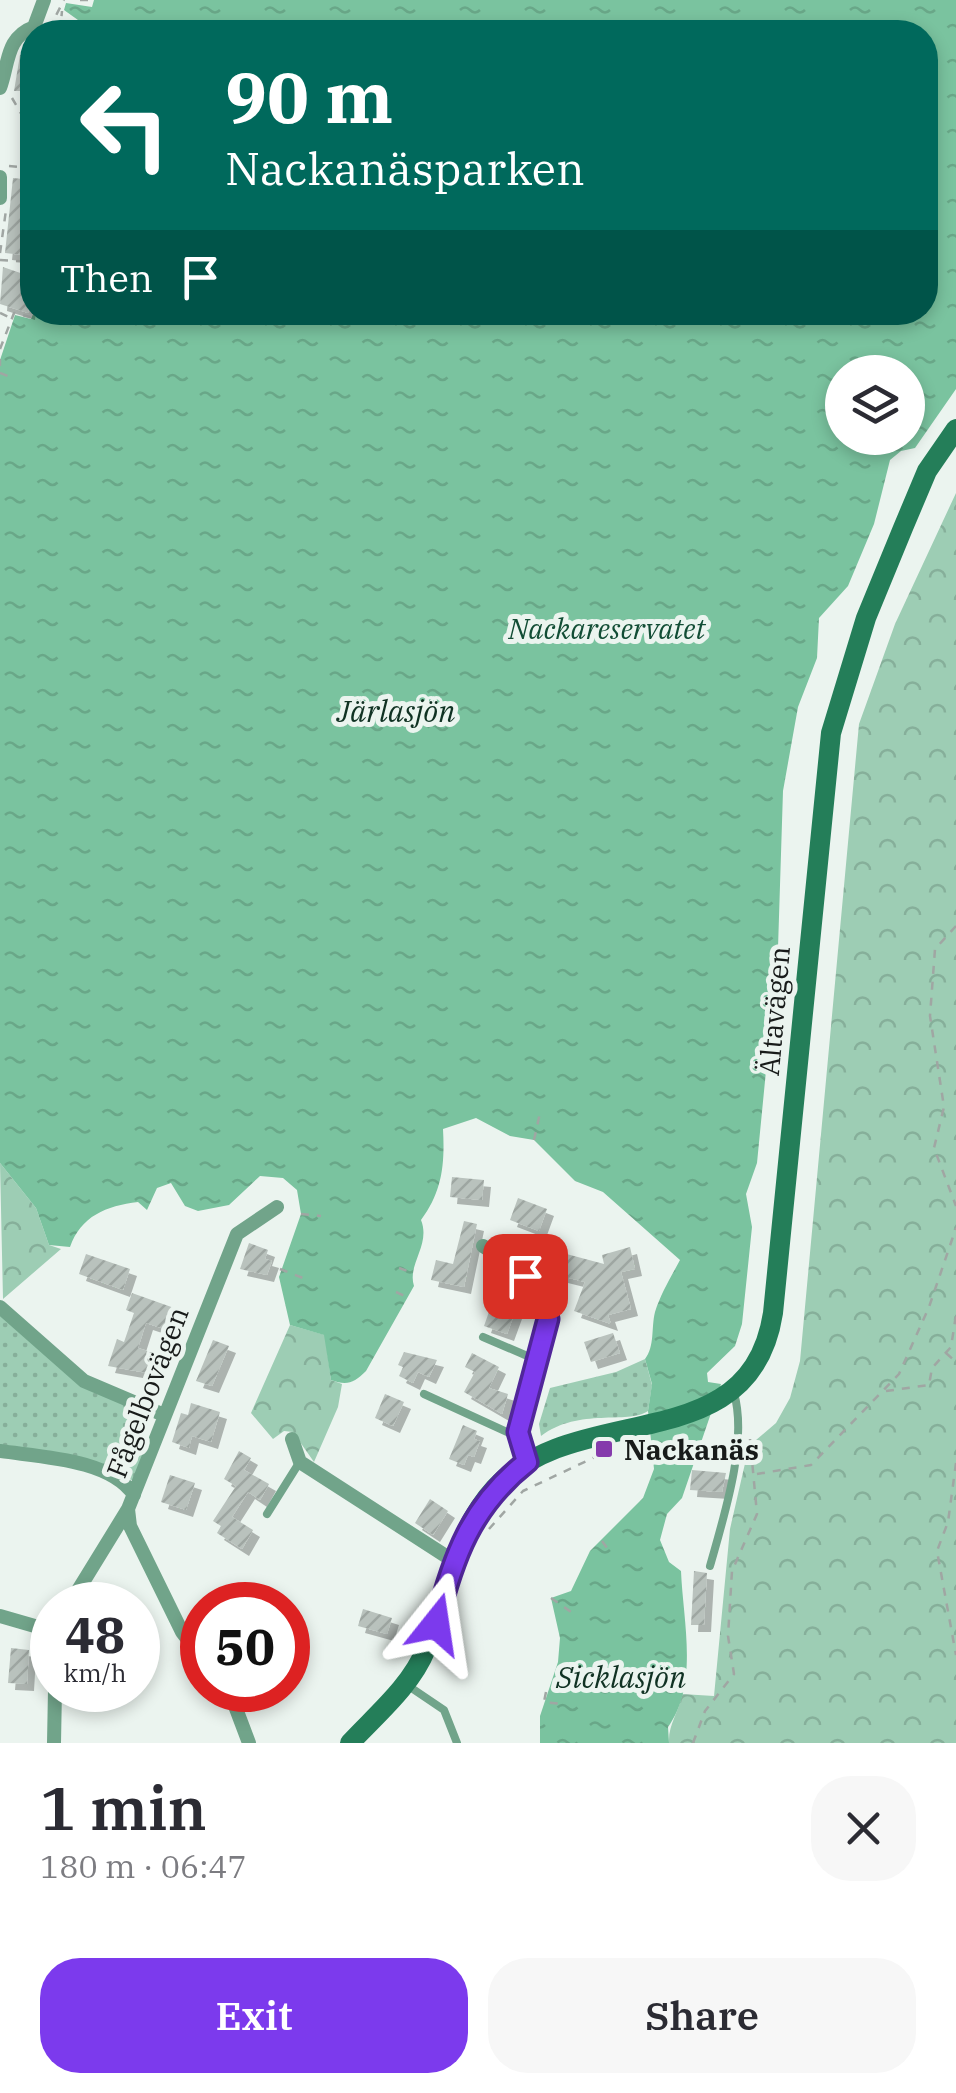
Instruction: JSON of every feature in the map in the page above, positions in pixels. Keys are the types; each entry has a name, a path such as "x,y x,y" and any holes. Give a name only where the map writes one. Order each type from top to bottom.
{"main road":[{"name":"Ältavägen","path":"732,1394 760,1360 773,1314 831,732 866,618 903,528 927,472 956,430"},
{"path":"350,1743 405,1684 425,1652 452,1560 482,1504 527,1462 549,1450 705,1409 732,1394"}],"street":[{"path":"1,87 11,46 20,35"},
{"path":"0,173 0,198"},
{"name":"Fågelbovägen","path":"83,1582 131,1502 237,1234 276,1207"},
{"path":"483,1246 525,1276 544,1300 548,1331 518,1437 527,1462"},
{"path":"0,1307 84,1381 164,1415"},
{"path":"292,1438 300,1462 452,1560"},
{"path":"0,1450 104,1472 124,1480 131,1502 130,1526 180,1622"},
{"path":"0,1616 30,1625"},
{"path":"54,1743 55,1712"},
{"path":"238,1712 250,1743"}],"lane":[{"path":"483,1336 539,1361"},
{"path":"424,1394 518,1437"},
{"path":"710,1566 742,1421 732,1394"},
{"path":"267,1514 300,1462"},
{"path":"405,1684 444,1710 457,1743"}],"path":[{"path":"61,20 64,0"},
{"path":"80,0 92,0"},
{"path":"58,20 62,10"},
{"path":"1,87 20,115"},
{"path":"0,350 14,312 20,314"},
{"path":"0,313 12,318"},
{"path":"0,359 0,366"},
{"path":"0,373 8,376"},
{"path":"956,926 934,949 930,1016 944,1106 934,1148 956,1206"},
{"path":"534,1140 540,1112"},
{"path":"301,1214 321,1216"},
{"path":"756,1474 811,1465 899,1374 929,1307 956,1228"},
{"path":"399,1268 413,1273"},
{"path":"280,1269 303,1278"},
{"path":"396,1292 409,1298"},
{"path":"884,1391 929,1385 932,1368 951,1347 956,1315"},
{"path":"946,1353 956,1362"},
{"path":"693,1743 706,1711 734,1674 728,1636 732,1572 756,1514 756,1474 748,1432"},
{"path":"485,1534 523,1491 567,1466 606,1452"},
{"path":"956,1463 948,1522 937,1551 956,1656"},
{"path":"602,1541 610,1552"},
{"path":"550,1598 577,1616"},
{"path":"546,1692 544,1702 562,1704"}],"green space":[{"path":"956,493 956,1743 669,1743 682,1694 714,1696 730,1529 749,1446 776,1423 790,1398 800,1361 859,724 895,624"},
{"path":"0,1163 36,1208 49,1245 61,1249 3,1299"},
{"path":"0,1314 137,1410 147,1436 134,1481 99,1466 0,1446"},
{"path":"290,1325 325,1335 331,1380 342,1384 338,1407 314,1462 293,1432 284,1431 273,1439 251,1413"},
{"path":"645,1359 652,1385 648,1411 628,1417 571,1422 541,1436 539,1424 550,1388 616,1372"}],"water":[{"name":"Järlasjön","path":"94,0 956,0 956,389 925,434 925,355 825,355 825,455 896,455 890,460 874,524 848,586 819,618 817,658 798,707 783,791 778,948 757,1163 746,1194 752,1227 742,1324 735,1346 707,1373 708,1382 721,1384 682,1498 667,1514 660,1540 669,1562 681,1571 687,1652 683,1692 668,1727 669,1743 540,1743 540,1716 558,1662 560,1638 551,1598 571,1591 590,1551 643,1498 654,1469 648,1411 652,1384 645,1359 657,1305 680,1260 603,1192 575,1181 534,1140 510,1136 476,1118 443,1129 441,1178 421,1220 423,1238 414,1286 366,1371 354,1381 342,1383 331,1380 324,1335 290,1325 279,1277 301,1214 297,1190 283,1178 260,1176 229,1205 198,1211 185,1206 171,1183 157,1188 147,1210 138,1202 96,1214 81,1227 70,1247 49,1245 36,1208 0,1163 0,360 15,315 20,316 20,325 938,325 938,20 78,20 64,10 66,3 92,7"}],"building":[{"path":"20,55 20,91 14,91"},
{"path":"13,178 20,179 20,255 5,253"},
{"path":"3,267 20,273 20,310 0,304"},
{"path":"452,1177 484,1180 482,1200 450,1197"},
{"path":"518,1198 547,1209 539,1231 510,1220"},
{"path":"464,1221 477,1224 464,1287 431,1280 436,1260 453,1264"},
{"path":"249,1243 268,1250 265,1259 272,1261 267,1275 240,1269"},
{"path":"630,1247 635,1269 621,1272 631,1309 608,1315 611,1324 574,1311 585,1282 553,1274 559,1252 604,1264 602,1255"},
{"path":"86,1254 130,1269 123,1290 79,1274"},
{"path":"496,1292 519,1301 507,1334 484,1326"},
{"path":"132,1293 177,1309 170,1331 146,1323 138,1348 154,1353 147,1373 108,1366 117,1339 124,1342 134,1313 126,1310"},
{"path":"613,1333 620,1353 591,1362 584,1342"},
{"path":"213,1340 229,1346 212,1386 196,1381"},
{"path":"404,1352 437,1360 429,1377 418,1372 413,1383 399,1376 403,1367 398,1365"},
{"path":"472,1353 499,1367 489,1388 508,1394 502,1414 464,1392 475,1372 465,1367"},
{"path":"385,1394 404,1402 393,1426 375,1418"},
{"path":"191,1403 220,1412 211,1442 192,1436 189,1448 172,1442 181,1413 188,1415"},
{"path":"463,1425 477,1431 474,1439 480,1441 474,1457 468,1455 464,1465 449,1459"},
{"path":"239,1451 251,1458 244,1470 269,1484 260,1500 248,1492 232,1517 253,1530 242,1549 217,1533 221,1526 213,1521 236,1486 224,1479"},
{"path":"692,1470 726,1473 722,1492 690,1490"},
{"path":"170,1475 195,1483 186,1510 161,1502"},
{"path":"430,1499 448,1511 433,1535 415,1523"},
{"path":"694,1571 707,1573 704,1625 691,1625"},
{"path":"363,1609 392,1618 387,1634 358,1626"},
{"path":"11,1648 29,1650 27,1684 8,1683"}],"place":[{"name":"Nackanäs","path":"604,1449"}],"route":[{"path":"436,1624 452,1560 473,1517 496,1488 527,1462 518,1432 548,1331 548,1310 525,1276"}],"park label":[{"name":"Nackareservatet","path":"607,628"}],"water label":[{"name":"Sicklasjön","path":"621,1676"}]}
